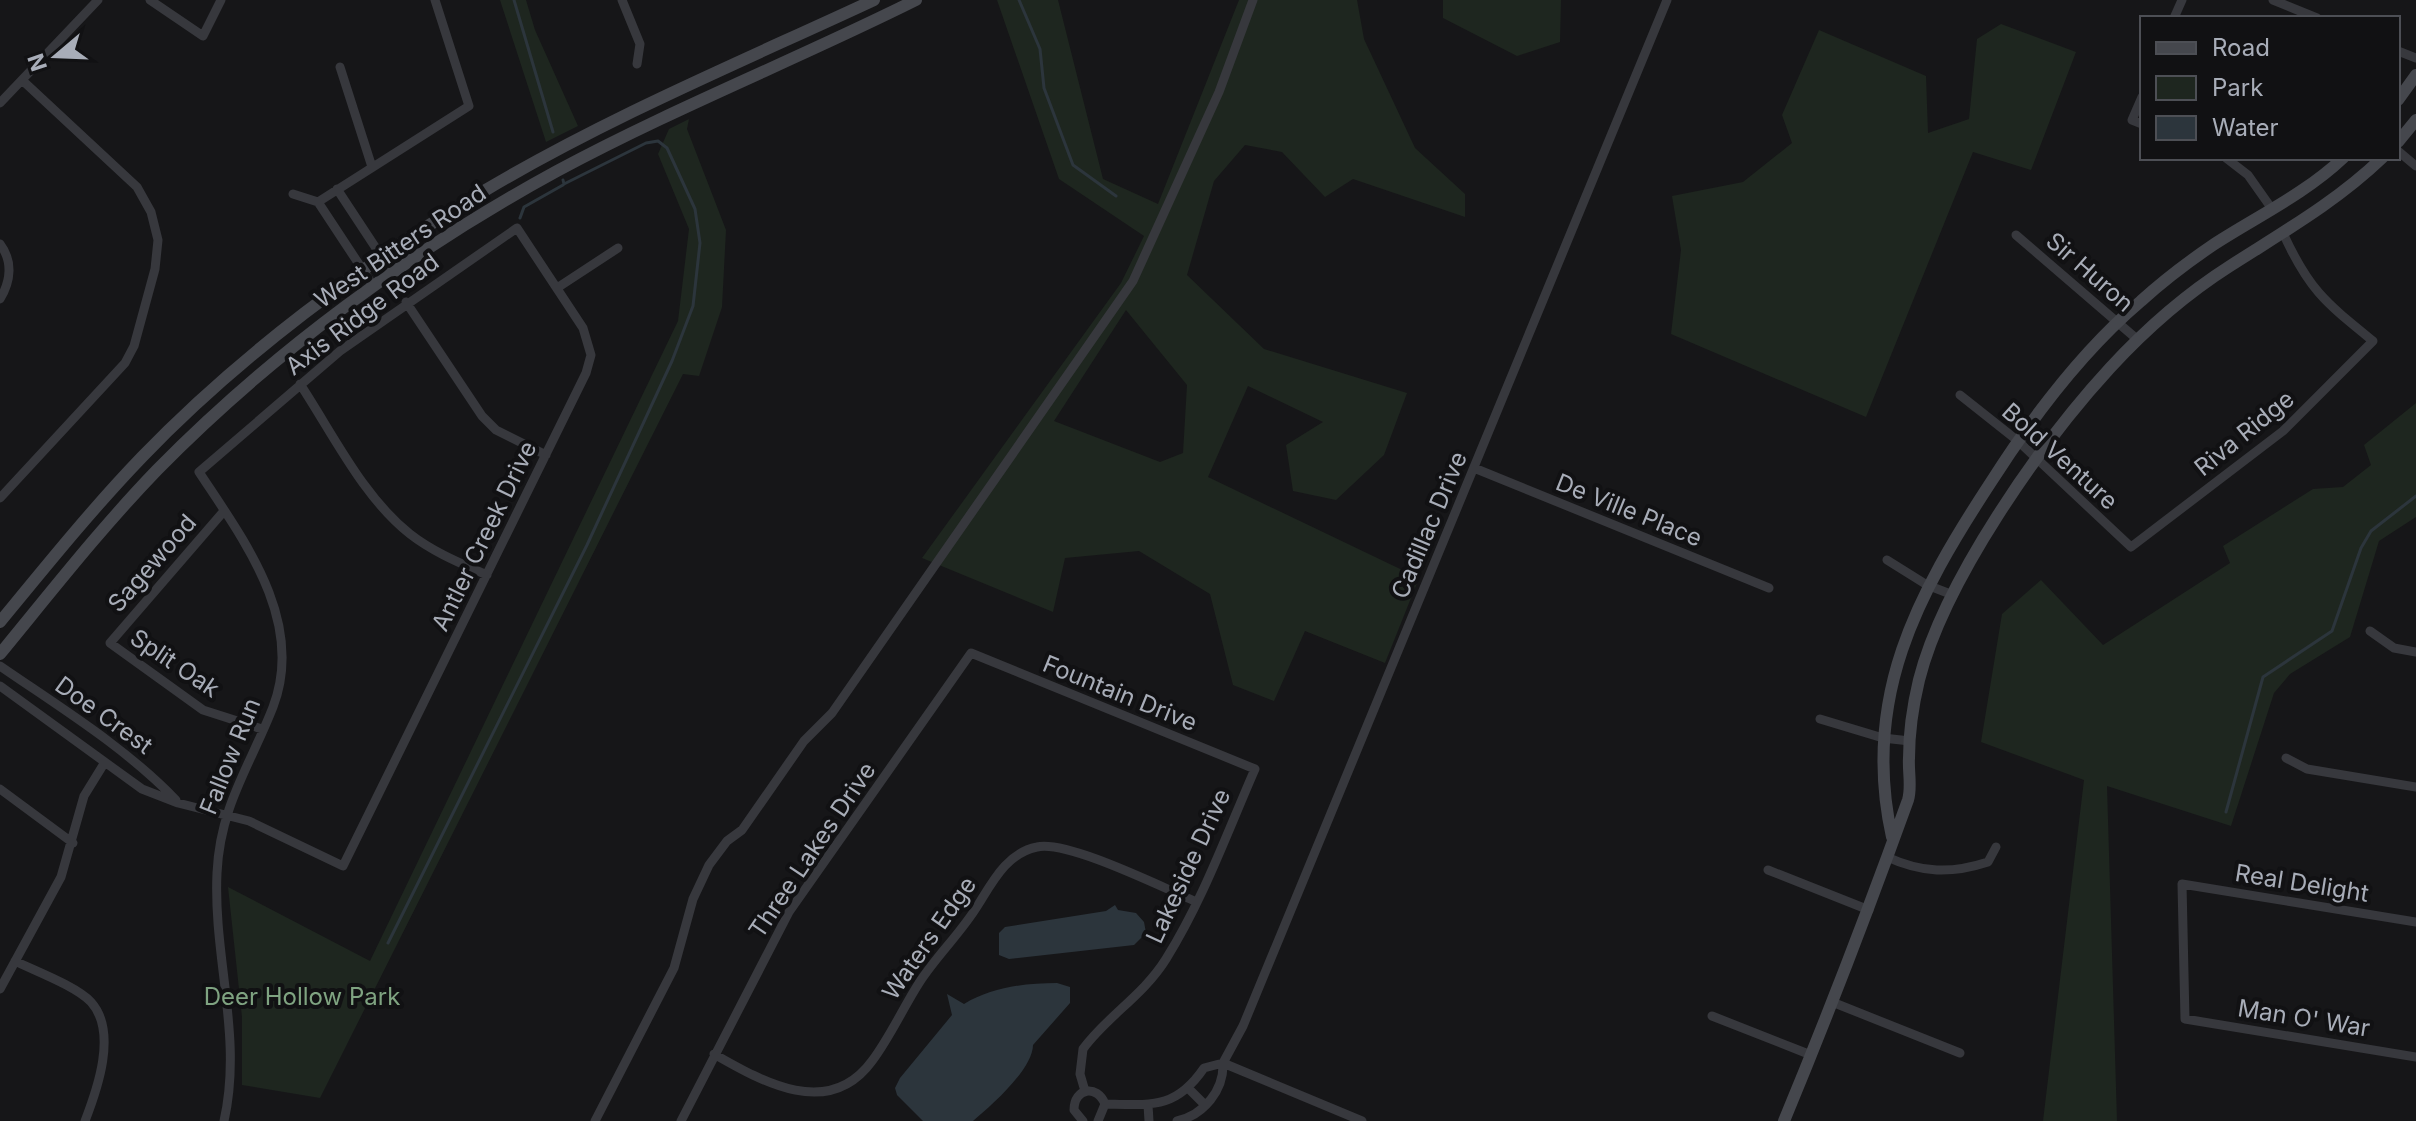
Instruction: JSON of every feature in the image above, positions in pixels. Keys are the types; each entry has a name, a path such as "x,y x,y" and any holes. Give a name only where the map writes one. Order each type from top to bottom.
{"main road":[{"name":"West Bitters Road","path":"0,622 143,456 210,394 382,256 484,191 614,121 874,0"},
{"name":"West Bitters Road","path":"0,654 85,550 157,470 269,367 374,287 499,205 621,138 916,0"},
{"path":"2400,97 2416,75"},
{"path":"2400,140 2416,120"},
{"path":"614,121 621,138"},
{"path":"1892,837 1883,795 1883,738 1893,674 1905,634 1927,585 2018,441 2088,353 2118,322 2191,261 2340,160"},
{"path":"1784,1121 1869,910 1909,795 1910,741 1919,680 1930,644 1953,595 2037,460 2098,381 2138,340 2207,282 2351,187 2380,160"}],"street":[{"path":"0,103 98,0"},
{"path":"150,0 203,36 221,0"},
{"path":"318,202 469,106 435,0"},
{"path":"622,0 640,44 637,64"},
{"path":"595,1121 674,968 693,899 709,865 727,841 742,830 804,741 832,713 1133,281 1219,92 1252,11 1253,0"},
{"name":"Cadillac Drive","path":"1223,1063 1261,983 1667,0"},
{"path":"2273,0 2312,16"},
{"path":"340,67 372,167"},
{"path":"0,498 125,363 134,346 158,250 151,212 137,187 22,80"},
{"path":"2400,153 2416,166"},
{"path":"2229,160 2248,175 2272,209"},
{"path":"337,189 393,274"},
{"path":"293,194 318,202 374,287"},
{"path":"340,233 358,220"},
{"name":"Antler Creek Drive","path":"343,866 586,373 591,355 583,328 517,228"},
{"name":"Axis Ridge Road","path":"199,472 300,384 406,302 517,228"},
{"name":"Riva Ridge","path":"2131,547 2283,431 2373,341 2314,290 2301,274 2283,233"},
{"name":"Sir Huron","path":"2016,235 2138,340"},
{"path":"0,244 9,263 9,277 0,299"},
{"path":"557,288 618,248"},
{"path":"406,302 482,416 496,430 546,455"},
{"path":"300,384 370,491 394,521 424,544 487,575"},
{"name":"Bold Venture","path":"1960,395 2018,441 2131,547"},
{"name":"De Ville Place","path":"1474,468 1769,588"},
{"name":"Fallow Run","path":"199,472 266,578 273,601 280,670 277,695 226,812 217,878 233,1042 224,1121"},
{"name":"Sagewood","path":"110,643 224,511"},
{"path":"1887,560 1927,585 1953,595"},
{"path":"2370,631 2394,648 2416,652"},
{"name":"Split Oak","path":"110,643 203,710 262,729"},
{"name":"Fountain Drive","path":"971,653 1255,769"},
{"name":"Three Lakes Drive","path":"681,1121 789,912 971,653"},
{"name":"Doe Crest","path":"0,666 128,756 178,803"},
{"name":"Doe Crest","path":"0,686 142,789 178,803 226,812 343,866"},
{"path":"1820,719 1883,738 1910,741"},
{"path":"2286,758 2307,769 2416,787"},
{"path":"0,989 61,877 84,796 105,762"},
{"name":"Lakeside Drive","path":"1082,1121 1073,1105 1077,1096 1085,1091 1080,1074 1083,1049 1156,973 1197,902 1255,769"},
{"path":"0,789 73,843"},
{"name":"Waters Edge","path":"714,1054 763,1081 795,1093 817,1093 854,1079 873,1060 917,986 1009,860 1037,847 1070,850 1197,902"},
{"path":"1887,857 1922,870 1953,871 1988,862 1996,847"},
{"path":"1768,870 1869,910"},
{"name":"Real Delight","path":"2185,1019 2182,884 2416,922"},
{"path":"15,961 86,998 101,1020 103,1064 85,1121"},
{"path":"1832,1002 1960,1053"},
{"path":"1712,1016 1811,1055"},
{"name":"Man O' War","path":"2185,1019 2416,1057"},
{"path":"1177,1121 1191,1118 1205,1105 1224,1080 1223,1063"},
{"path":"1105,1104 1148,1105 1166,1102 1189,1089 1204,1068 1223,1063 1362,1121"},
{"path":"1189,1089 1205,1105"},
{"path":"1085,1091 1096,1092 1105,1104"},
{"path":"1098,1121 1105,1104"},
{"path":"1148,1105 1149,1121"}],"green space":[{"path":"500,0 526,0 535,30 578,126 546,142"},
{"path":"997,0 1058,0 1103,179 1158,204 1239,0 1357,0 1364,39 1415,148 1465,194 1465,217 1353,179 1325,197 1282,152 1245,145 1214,181 1187,275 1264,349 1407,393 1384,455 1336,500 1293,491 1286,445 1323,422 1248,386 1208,477 1419,578 1385,663 1305,631 1274,701 1233,685 1210,594 1139,551 1065,558 1053,612 922,558 1121,283 1144,236 1059,179","holes":["1126,310 1187,385 1183,453 1160,462 1054,421"]},
{"path":"1443,0 1561,0 1560,42 1517,56 1443,18"},
{"path":"2001,24 2076,52 2031,170 1973,152 1866,417 1671,334 1681,250 1672,196 1743,182 1792,143 1782,115 1819,30 1926,76 1928,133 1969,119 1977,39"},
{"name":"Deer Hollow Park","path":"689,119 687,129 726,230 722,307 699,376 683,374 320,1098 242,1085 242,1017 228,887 370,961 678,321 689,229 658,154 669,129"},
{"path":"2416,403 2416,517 2379,541 2350,637 2290,674 2274,693 2231,826 2107,786 2117,1121 2043,1121 2084,780 1981,742 2002,614 2041,580 2103,645 2230,563 2223,546 2313,489 2343,487 2371,465 2364,445"}],"water":[{"path":"1115,905 1118,910 1136,913 1144,922 1146,933 1134,945 1009,959 999,955 999,933 1005,927 1106,911"},
{"path":"1057,983 1070,987 1070,1003 1033,1045 1019,1076 973,1121 923,1121 897,1095 895,1088 900,1078 952,1015 947,994 964,1004 1009,987"}],"waterway":[{"path":"514,0 553,132"},
{"path":"1019,0 1040,49 1044,88 1073,165 1116,196"},
{"path":"388,943 587,545 672,361 693,306 700,243 695,209 667,148 658,141 646,143 564,184 563,180"},
{"path":"520,218 524,207 563,185"},
{"path":"2226,812 2263,677 2332,631 2361,548 2371,531 2416,496"}]}
